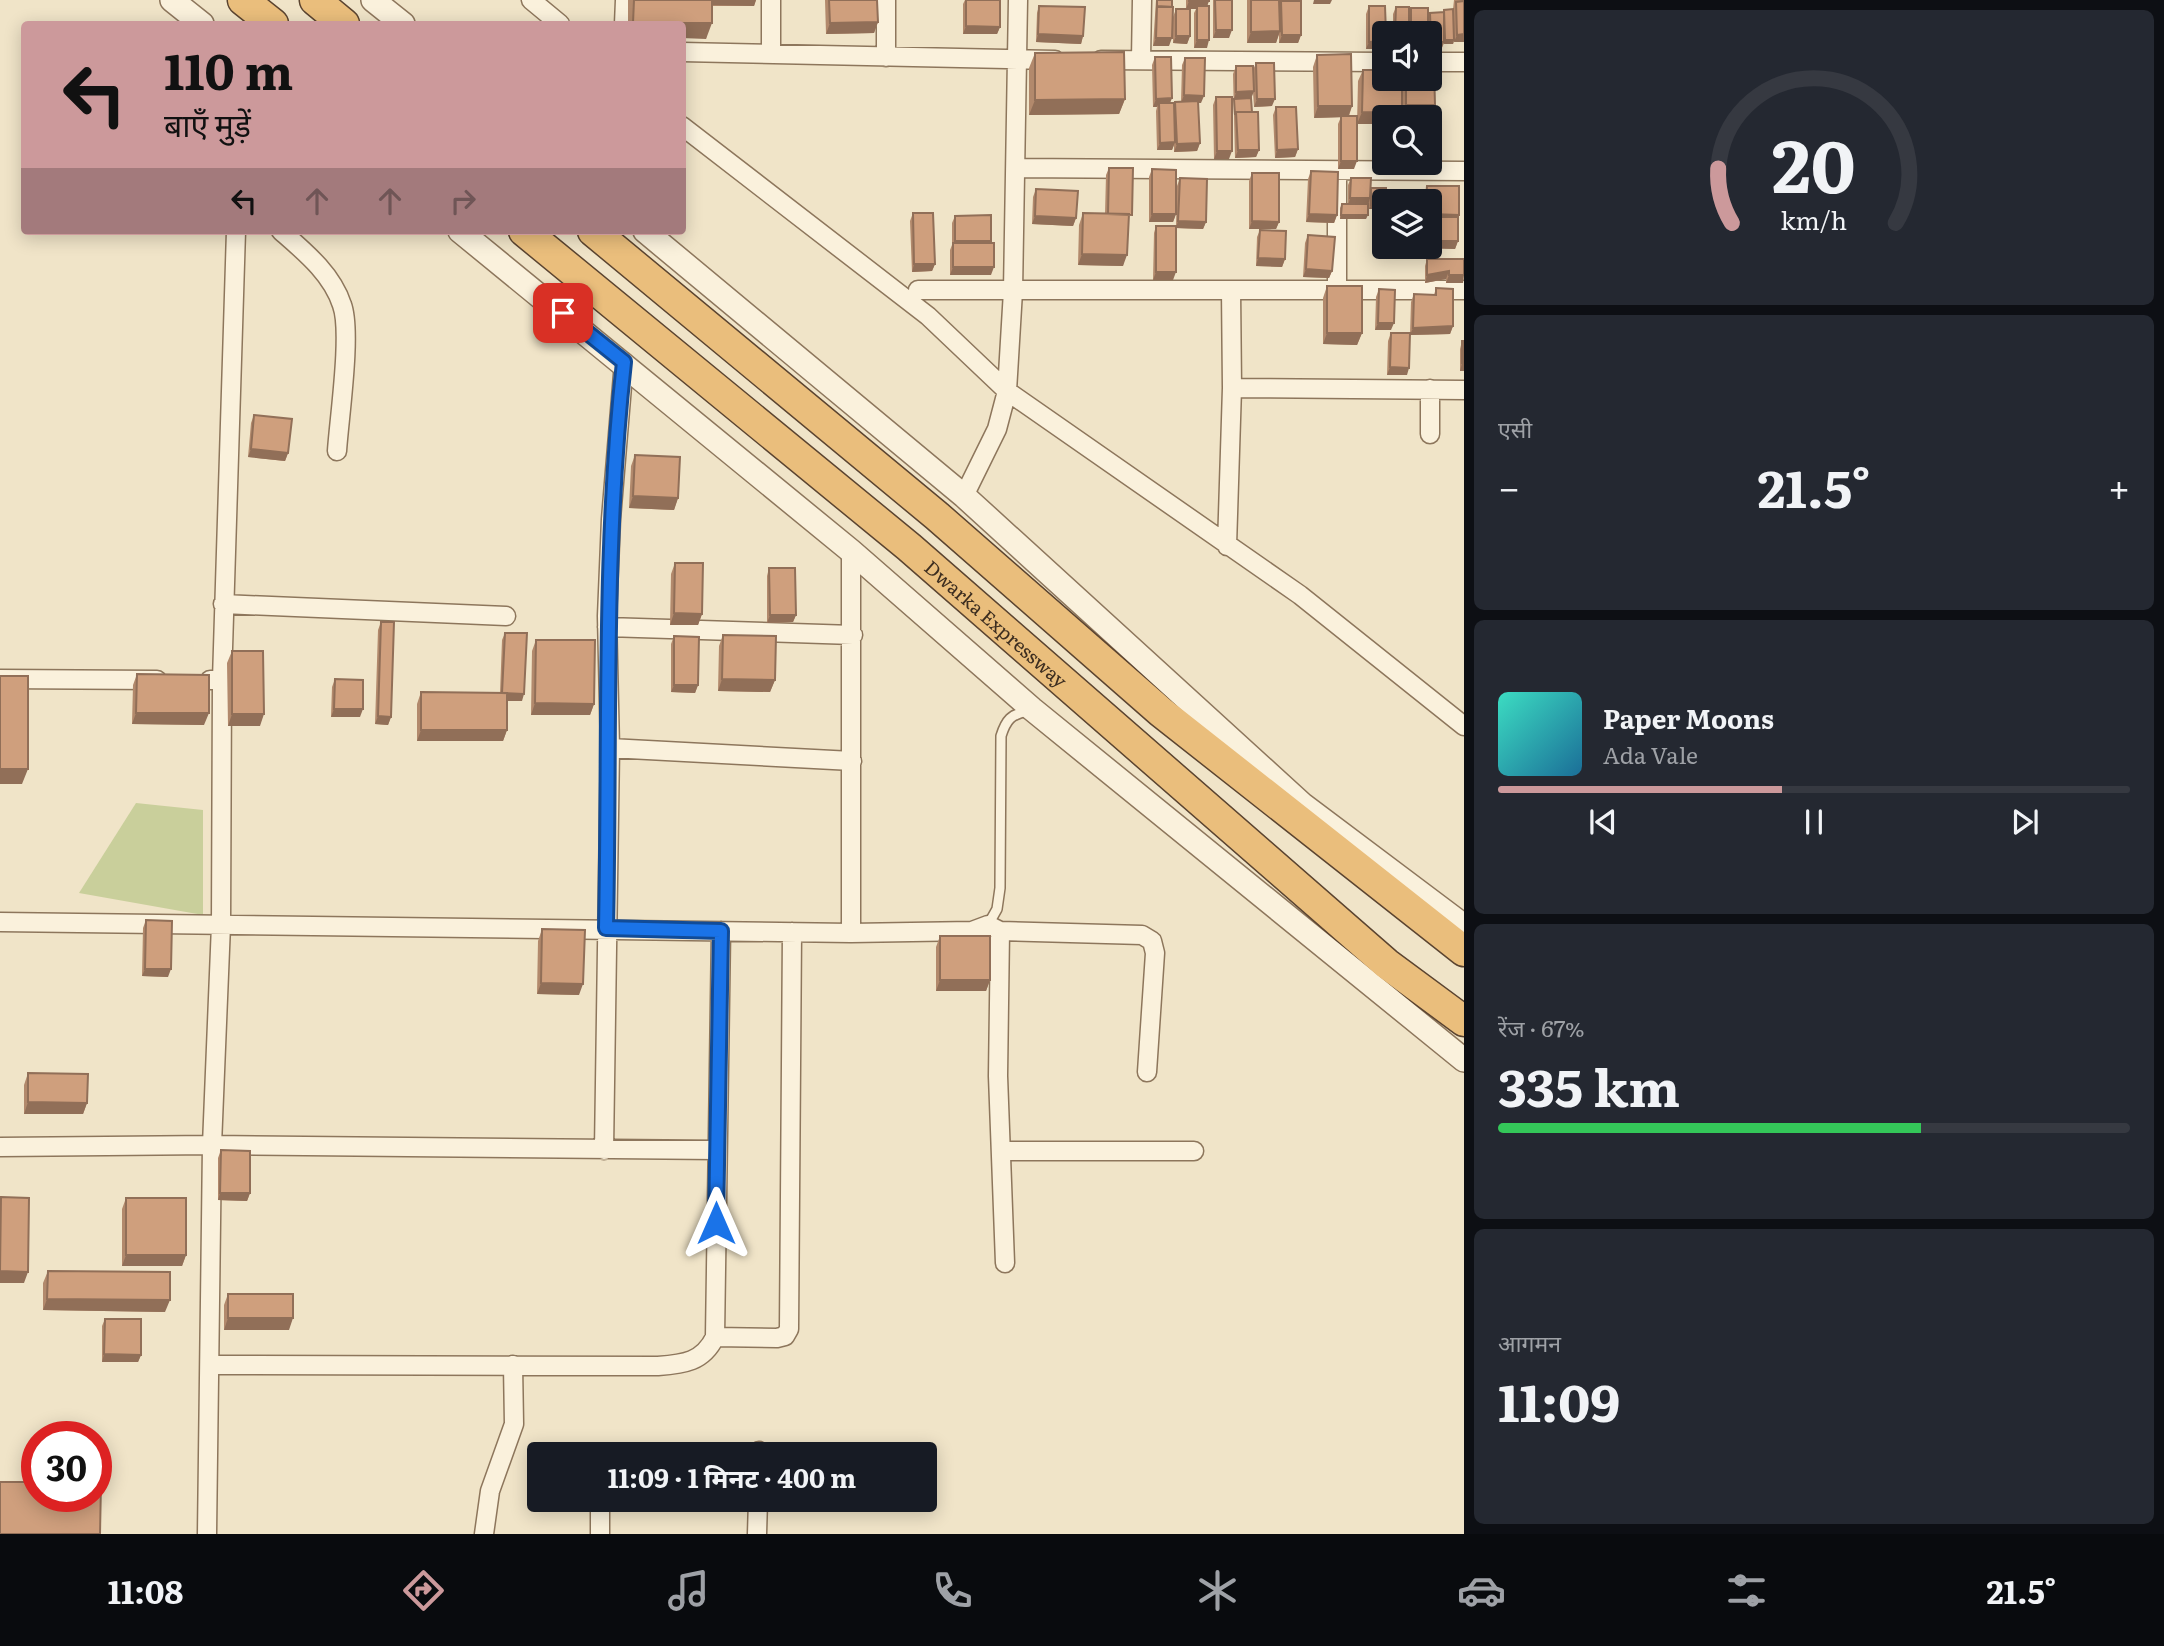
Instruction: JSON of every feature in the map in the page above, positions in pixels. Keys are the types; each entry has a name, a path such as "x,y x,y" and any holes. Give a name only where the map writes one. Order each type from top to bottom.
{"highway":[{"path":"243,0 269,21"},
{"path":"315,0 340,21"},
{"name":"Dwarka Expressway","path":"529,235 909,547 1387,964 1464,1021"},
{"path":"598,235 937,516 1161,712 1464,951"}],"street":[{"path":"172,0 198,21"},
{"path":"373,0 399,21"},
{"path":"531,0 556,21"},
{"path":"624,21 625,0"},
{"path":"771,0 771,54"},
{"path":"886,0 886,57"},
{"path":"964,496 997,429 1007,391 1013,291 1018,0"},
{"path":"1141,60 1142,0"},
{"path":"686,52 1017,60 1372,62"},
{"path":"1442,62 1464,62"},
{"path":"686,128 928,316 1007,391 1300,595 1464,726"},
{"path":"1015,168 1464,171"},
{"path":"1337,290 1338,170"},
{"path":"207,1534 212,1145 220,925 223,604 236,235"},
{"path":"285,235 324,271 343,306 345,334 337,451"},
{"path":"465,235 624,362 851,551 1032,709 1464,1060"},
{"path":"650,235 964,496 1303,805 1464,926"},
{"path":"918,290 1464,290"},
{"path":"1227,546 1232,388 1231,290"},
{"path":"604,1150 610,748 607,627 611,519 624,362"},
{"path":"1232,388 1464,390"},
{"path":"1430,389 1430,434"},
{"path":"851,551 851,933"},
{"path":"223,604 506,616"},
{"path":"607,627 853,635"},
{"path":"0,679 222,680"},
{"path":"610,748 852,761"},
{"path":"0,922 851,933 972,931 994,928 1142,934 1153,942 1155,969 1147,1072"},
{"path":"994,928 1005,1263"},
{"path":"210,1365 687,1364 708,1351 715,1337 721,931"},
{"path":"715,1337 777,1338 785,1336 789,1329 792,932"},
{"path":"0,1147 212,1145 717,1150"},
{"path":"1002,1151 1194,1151"},
{"path":"484,1534 490,1491 514,1424 513,1365"},
{"path":"600,1512 600,1534"},
{"path":"757,1534 758,1512"}],"lane":[{"path":"994,928 1000,888 1001,736 1006,722 1016,713 1032,709"}],"green space":[{"path":"136,803 203,810 203,915 79,893"}],"building":[{"path":"634,0 712,0 712,23 633,21"},
{"path":"829,0 877,0 878,22 830,23"},
{"path":"966,0 1000,0 1000,27 966,26"},
{"path":"1157,0 1172,0 1172,7 1157,7"},
{"path":"1215,0 1232,0 1232,30 1216,30"},
{"path":"1251,0 1279,0 1280,31 1251,32"},
{"path":"1281,1 1301,1 1301,35 1282,35"},
{"path":"1464,1 1464,34 1457,35 1456,2"},
{"path":"1039,6 1085,7 1083,36 1038,34"},
{"path":"1157,6 1173,7 1172,38 1156,38"},
{"path":"1197,6 1209,6 1209,40 1197,40"},
{"path":"1369,6 1385,6 1386,21 1372,21 1372,42 1369,42"},
{"path":"1396,7 1409,7 1409,21 1395,21"},
{"path":"1411,8 1428,8 1428,21 1411,21"},
{"path":"1176,9 1190,9 1190,36 1176,36"},
{"path":"1453,9 1454,40 1445,40 1444,10"},
{"path":"1444,12 1444,42 1442,21 1430,21 1430,13"},
{"path":"1124,52 1125,99 1035,100 1035,53"},
{"path":"1351,54 1352,106 1318,106 1317,55"},
{"path":"1155,57 1171,57 1172,98 1156,99"},
{"path":"1185,58 1205,58 1204,96 1184,95"},
{"path":"1256,63 1274,63 1275,99 1257,99"},
{"path":"1236,66 1253,66 1254,91 1236,92"},
{"path":"1363,70 1372,70 1372,91 1402,91 1402,105 1372,105 1372,112 1362,112"},
{"path":"1406,91 1435,91 1435,105 1406,105"},
{"path":"1216,97 1232,97 1232,151 1217,151"},
{"path":"1251,98 1252,112 1236,112 1235,115 1234,99"},
{"path":"1198,101 1200,143 1177,144 1175,102"},
{"path":"1159,103 1174,103 1175,142 1160,143"},
{"path":"1276,107 1296,107 1298,149 1277,150"},
{"path":"1236,112 1258,112 1259,150 1238,150"},
{"path":"1341,116 1357,116 1357,161 1341,161"},
{"path":"1109,168 1133,168 1132,215 1108,214"},
{"path":"1152,169 1176,170 1176,214 1152,214"},
{"path":"1311,171 1338,172 1337,215 1309,214"},
{"path":"1252,173 1279,173 1279,222 1252,221"},
{"path":"1180,178 1207,179 1206,222 1178,221"},
{"path":"1351,178 1371,178 1370,198 1350,198"},
{"path":"1427,186 1459,186 1459,215 1442,214 1442,189 1427,189"},
{"path":"1371,188 1386,188 1372,189 1371,205"},
{"path":"1036,189 1078,191 1076,218 1035,216"},
{"path":"1342,204 1368,204 1368,215 1341,215"},
{"path":"913,213 933,213 935,264 914,264"},
{"path":"1083,213 1129,214 1127,255 1082,254"},
{"path":"991,215 991,241 955,241 955,216"},
{"path":"1442,217 1458,217 1458,241 1442,241"},
{"path":"1156,226 1176,226 1176,272 1156,272"},
{"path":"1260,230 1286,231 1285,259 1258,258"},
{"path":"1308,235 1335,237 1332,271 1306,269"},
{"path":"953,243 994,243 994,267 953,267"},
{"path":"1427,259 1464,259 1464,275 1449,275 1449,271 1427,275"},
{"path":"1327,286 1362,286 1362,333 1327,333"},
{"path":"1436,288 1453,289 1453,326 1413,328 1414,294 1436,295"},
{"path":"1379,289 1395,290 1394,323 1378,323"},
{"path":"1391,333 1410,333 1409,368 1390,367"},
{"path":"1464,341 1464,363 1462,363"},
{"path":"254,415 292,419 288,453 251,449"},
{"path":"635,455 680,457 678,498 633,496"},
{"path":"675,563 703,563 702,614 674,613"},
{"path":"769,568 795,568 796,615 770,615"},
{"path":"381,622 394,622 391,717 378,716"},
{"path":"505,633 527,633 524,694 502,693"},
{"path":"723,635 776,636 775,680 722,679"},
{"path":"674,636 699,637 698,685 674,685"},
{"path":"536,640 595,640 594,704 535,703"},
{"path":"232,651 263,651 264,714 232,714"},
{"path":"137,674 209,675 209,713 136,713"},
{"path":"0,676 28,676 28,769 0,769"},
{"path":"335,679 363,680 363,709 334,709"},
{"path":"421,692 507,693 507,730 421,730"},
{"path":"146,920 172,921 171,969 145,969"},
{"path":"542,929 585,930 583,984 541,983"},
{"path":"940,936 990,936 990,980 940,980"},
{"path":"28,1073 88,1074 87,1103 28,1102"},
{"path":"221,1150 250,1151 250,1193 220,1193"},
{"path":"1,1197 29,1198 28,1272 0,1271"},
{"path":"126,1198 186,1198 186,1255 126,1255"},
{"path":"48,1271 170,1272 170,1300 47,1299"},
{"path":"228,1294 293,1294 293,1318 228,1318"},
{"path":"105,1319 141,1319 141,1355 104,1354"},
{"path":"0,1482 21,1482 21,1512 100,1512 100,1534 0,1534"}],"route":[{"path":"563,313 624,362 611,519 607,616 610,748 606,928 721,931 716,1223"}]}
